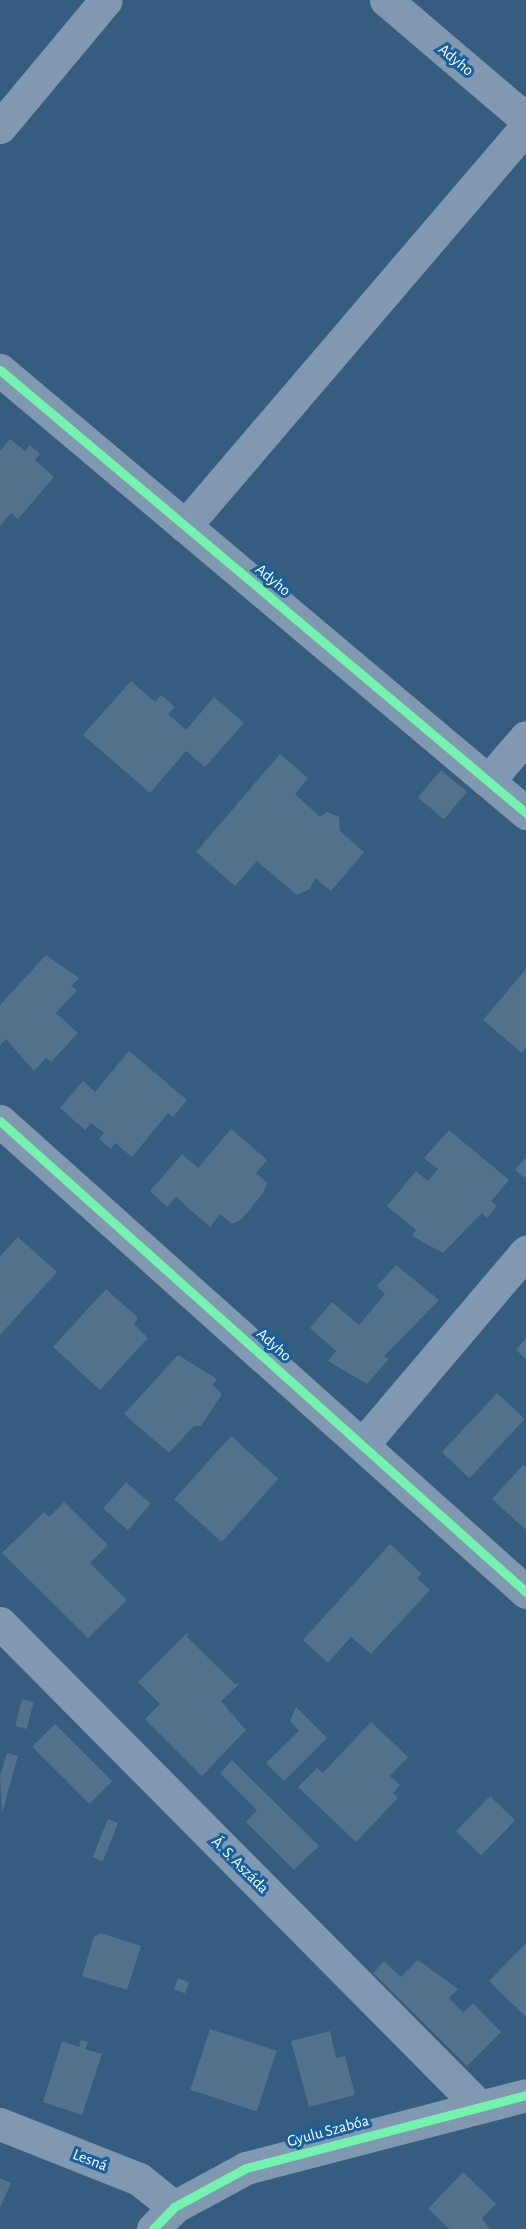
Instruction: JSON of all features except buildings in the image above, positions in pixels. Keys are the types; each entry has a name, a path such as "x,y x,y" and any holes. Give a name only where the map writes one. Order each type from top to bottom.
{"street":[{"path":"0,127 106,0"},
{"name":"Adyho","path":"386,0 526,119"},
{"path":"185,526 526,127"},
{"name":"Adyho","path":"0,370 526,813"},
{"path":"488,781 526,737"},
{"name":"Adyho","path":"0,1121 526,1592"},
{"path":"363,1444 526,1252"},
{"name":"Á. S. Aszáda","path":"0,1623 479,2106"},
{"name":"Gyulu Szabóa","path":"163,2218 246,2168 526,2095"},
{"name":"Lesná","path":"0,2124 139,2179 163,2218"}],"cycle path":[{"path":"0,370 526,813"},
{"path":"0,1121 526,1592"},
{"path":"153,2229 174,2207 246,2168 526,2095"}]}
